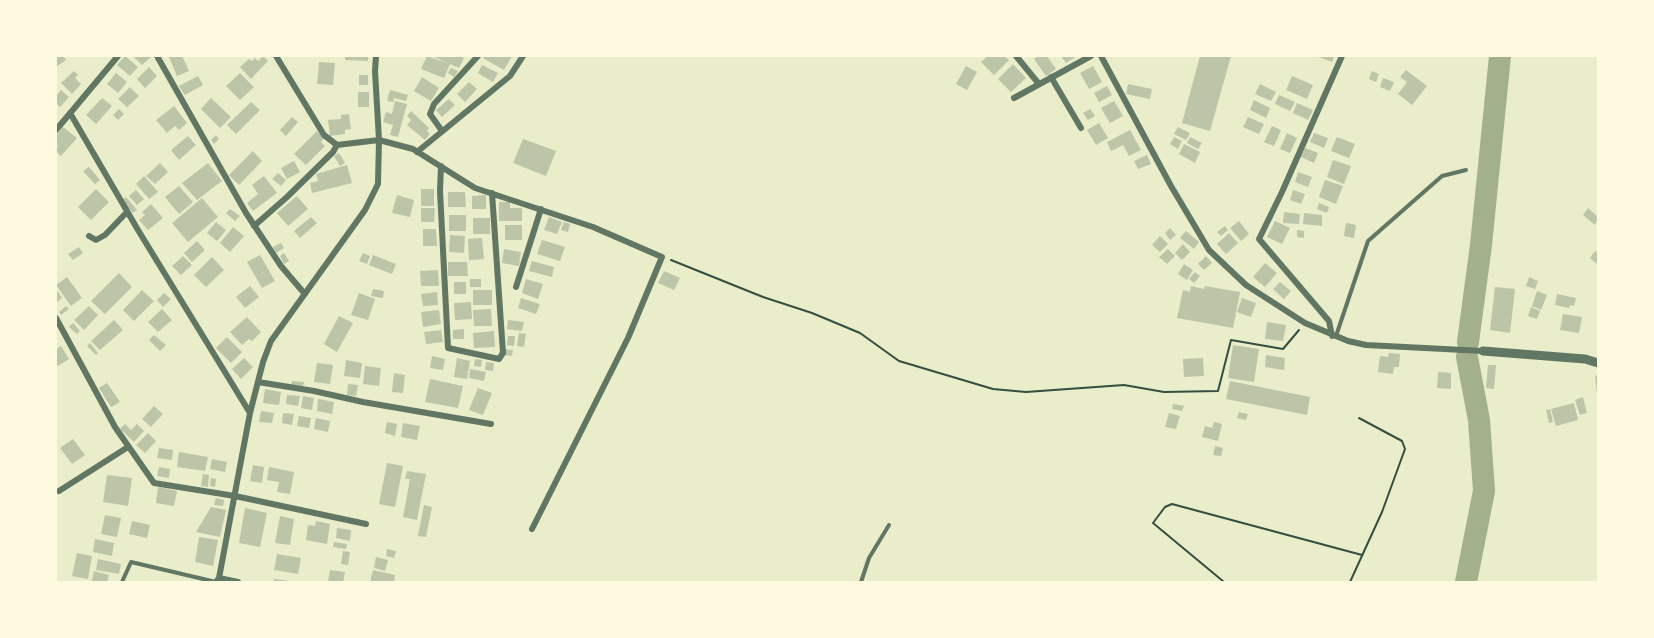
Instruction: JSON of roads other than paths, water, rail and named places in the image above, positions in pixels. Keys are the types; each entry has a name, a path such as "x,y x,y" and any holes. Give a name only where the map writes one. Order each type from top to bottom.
{"street":[{"path":"56,130 118,56"},
{"path":"157,56 254,226 281,266 304,293"},
{"path":"276,56 324,135 337,145 379,140 417,152 476,188 602,231 662,256 628,338 532,529"},
{"path":"238,582 217,581 250,413 263,362 271,341 365,210 378,184 376,56"},
{"path":"442,131 430,114 434,104 478,56"},
{"path":"417,152 510,76 523,56"},
{"path":"1016,56 1039,84"},
{"path":"1014,98 1091,56"},
{"path":"1101,56 1155,158 1209,250 1246,285 1305,323 1334,336 1366,345 1483,351 1585,359 1599,363"},
{"path":"1334,336 1329,321 1259,239 1342,56"},
{"path":"1051,77 1081,128"},
{"path":"70,113 250,413"},
{"path":"254,226 287,197 333,152 337,145"},
{"path":"441,166 440,191 448,348 499,359 503,353 492,193"},
{"path":"516,287 541,209"},
{"path":"89,236 96,240 105,235 128,212"},
{"path":"56,318 115,427 154,483 235,496 366,525"},
{"path":"258,382 491,424"},
{"path":"59,491 128,447"}],"lane":[{"path":"1334,336 1368,241 1442,176 1466,170"},
{"path":"861,582 868,558 889,525"},
{"path":"122,582 131,562 217,581"}],"waterway":[{"path":"1468,342 1481,245 1500,56"},
{"path":"1466,582 1484,491 1479,420 1467,357"}]}
